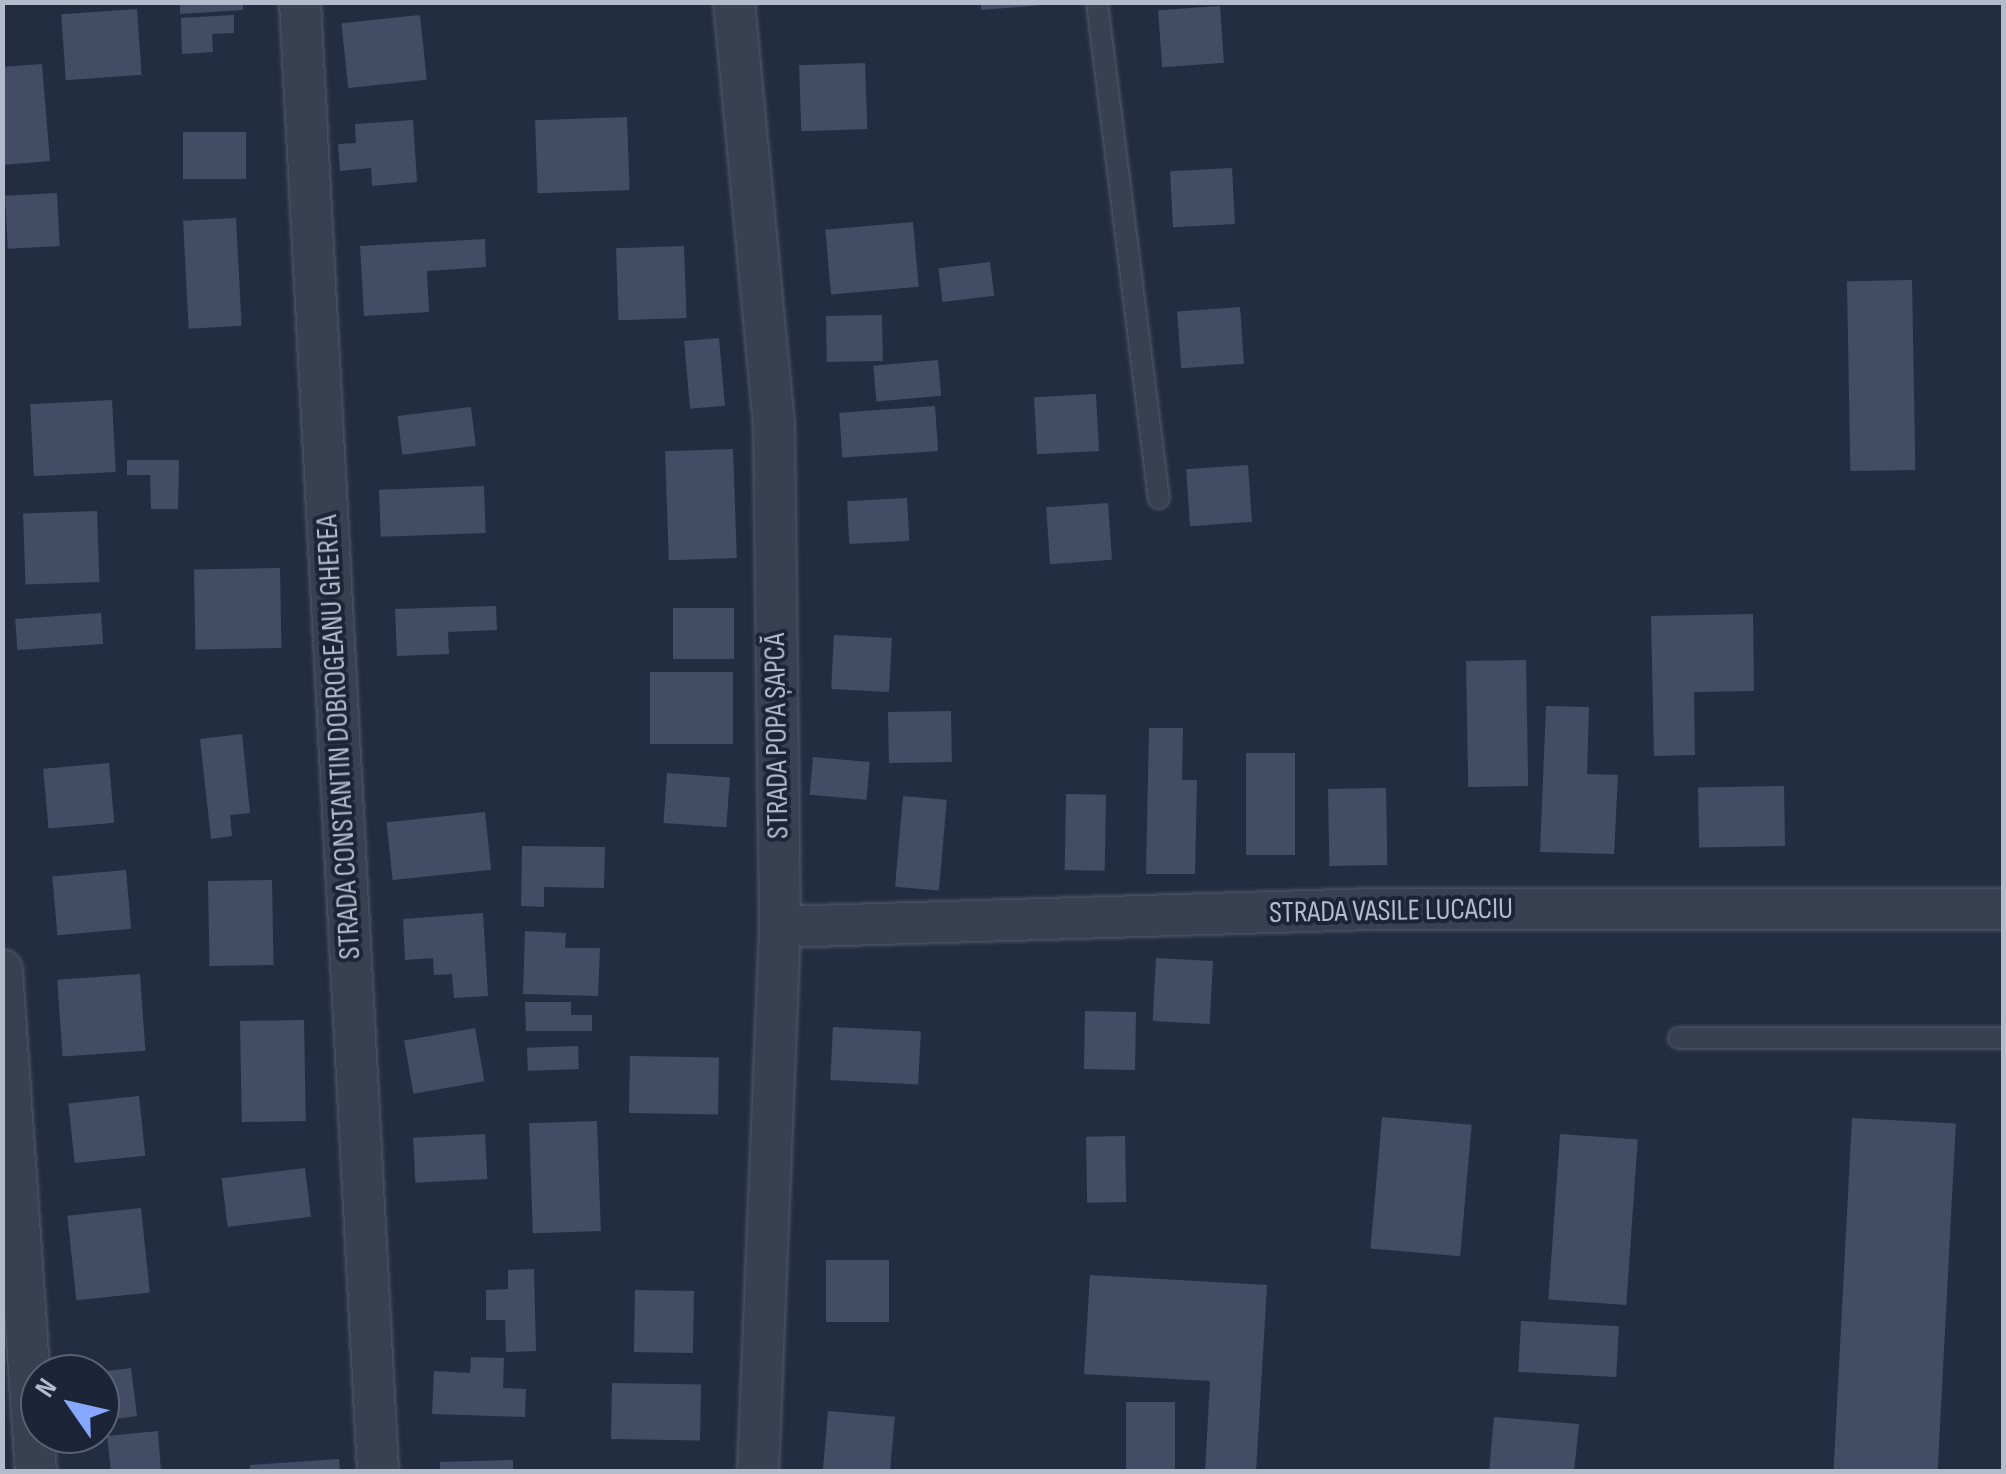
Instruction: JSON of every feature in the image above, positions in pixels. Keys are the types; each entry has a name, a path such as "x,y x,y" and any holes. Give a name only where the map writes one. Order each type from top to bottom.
{"street":[{"name":"STRADA CONSTANTIN DOBROGEANU GHEREA","path":"300,2 378,1472"},
{"name":"STRADA POPA ȘAPCĂ","path":"734,2 774,423 780,927 758,1472"},
{"name":"STRADA VASILE LUCACIU","path":"780,927 1373,909 2004,909"},
{"path":"2,970 36,1472"}],"lane":[{"path":"1098,2 1159,498"},
{"path":"1679,1038 2004,1038"}],"building":[{"path":"180,2 243,2 243,10 180,14"},
{"path":"981,2 1041,2 1042,5 981,10"},
{"path":"1220,6 1224,63 1162,67 1158,10"},
{"path":"137,9 142,75 66,80 61,14"},
{"path":"234,15 234,33 212,34 213,52 182,54 181,18"},
{"path":"420,15 427,80 348,88 341,23"},
{"path":"865,63 867,129 801,131 799,65"},
{"path":"42,64 50,161 2,165 2,67"},
{"path":"627,117 630,190 538,193 535,120"},
{"path":"413,120 417,182 372,186 371,168 340,171 338,144 356,143 355,124"},
{"path":"183,132 246,132 246,179 183,179"},
{"path":"1232,168 1235,224 1173,227 1170,171"},
{"path":"57,193 60,246 8,249 5,196"},
{"path":"236,218 242,326 189,329 183,221"},
{"path":"913,222 919,287 831,294 825,230"},
{"path":"485,239 486,267 427,271 429,312 364,316 360,246"},
{"path":"684,246 687,318 619,320 616,248"},
{"path":"990,262 994,296 943,302 938,268"},
{"path":"1912,280 1915,470 1850,471 1847,281"},
{"path":"1240,307 1244,364 1181,368 1177,311"},
{"path":"882,315 883,361 827,362 826,316"},
{"path":"719,338 725,406 690,409 684,341"},
{"path":"938,360 941,396 876,402 873,366"},
{"path":"1096,394 1099,451 1037,454 1034,397"},
{"path":"112,400 116,472 34,476 30,404"},
{"path":"935,406 938,451 842,458 839,413"},
{"path":"471,407 476,446 402,455 398,416"},
{"path":"733,449 737,558 669,560 665,451"},
{"path":"127,460 179,460 178,509 151,509 150,475 127,475"},
{"path":"1248,465 1252,522 1190,526 1186,469"},
{"path":"484,486 486,533 381,537 379,490"},
{"path":"907,498 909,541 849,544 847,501"},
{"path":"1108,503 1112,560 1050,564 1046,507"},
{"path":"97,511 99,582 26,585 23,514"},
{"path":"280,568 281,648 195,649 194,570"},
{"path":"496,606 497,630 448,632 449,654 397,656 395,609"},
{"path":"673,608 734,608 734,659 673,659"},
{"path":"101,613 103,644 17,650 15,619"},
{"path":"1753,614 1754,691 1694,692 1695,755 1654,756 1651,616"},
{"path":"834,635 892,638 889,692 831,689"},
{"path":"1526,660 1528,786 1468,787 1466,661"},
{"path":"650,672 733,672 733,744 650,744"},
{"path":"1546,706 1589,707 1587,774 1618,775 1614,854 1540,852"},
{"path":"951,711 952,762 889,763 888,712"},
{"path":"1149,728 1183,728 1182,780 1197,780 1195,874 1146,874"},
{"path":"242,734 250,813 230,815 232,836 211,839 200,739"},
{"path":"1246,753 1295,753 1295,855 1246,855"},
{"path":"813,757 870,762 866,800 810,795"},
{"path":"109,763 114,823 48,829 43,769"},
{"path":"667,773 730,777 726,827 664,823"},
{"path":"1784,786 1785,846 1699,847 1698,788"},
{"path":"1386,788 1387,865 1329,866 1328,789"},
{"path":"1066,794 1106,795 1105,871 1065,870"},
{"path":"903,796 947,800 939,890 895,887"},
{"path":"485,812 491,870 393,880 387,822"},
{"path":"522,846 605,847 604,888 544,887 544,907 521,906"},
{"path":"126,870 131,929 57,935 52,876"},
{"path":"272,880 273,965 209,966 208,881"},
{"path":"483,913 488,996 454,998 452,974 434,975 433,958 405,960 403,919"},
{"path":"525,931 566,933 565,948 600,948 598,996 523,994"},
{"path":"1156,958 1213,961 1210,1024 1153,1021"},
{"path":"140,974 145,1051 63,1057 57,980"},
{"path":"525,1002 571,1002 571,1015 592,1015 592,1031 526,1031"},
{"path":"1085,1011 1136,1012 1135,1070 1084,1069"},
{"path":"304,1020 306,1121 242,1122 240,1021"},
{"path":"833,1027 921,1032 918,1085 830,1080"},
{"path":"475,1028 484,1081 413,1094 404,1041"},
{"path":"578,1046 579,1069 528,1071 527,1048"},
{"path":"630,1056 719,1058 718,1115 629,1113"},
{"path":"139,1096 145,1156 75,1163 68,1103"},
{"path":"1382,1117 1472,1125 1460,1256 1370,1248"},
{"path":"1852,1118 1956,1123 1938,1472 1833,1472"},
{"path":"597,1121 601,1231 533,1233 529,1123"},
{"path":"485,1134 487,1179 415,1183 413,1138"},
{"path":"1560,1134 1638,1139 1626,1305 1548,1300"},
{"path":"1125,1136 1126,1202 1087,1203 1086,1137"},
{"path":"305,1168 311,1217 228,1227 222,1178"},
{"path":"141,1208 150,1293 76,1300 67,1216"},
{"path":"826,1260 889,1260 889,1322 826,1322"},
{"path":"534,1269 536,1351 506,1352 505,1320 486,1320 486,1290 508,1289 508,1270"},
{"path":"1090,1275 1267,1285 1256,1472 1205,1472 1210,1381 1084,1374"},
{"path":"635,1290 694,1291 693,1353 634,1352"},
{"path":"1521,1321 1619,1326 1616,1377 1518,1372"},
{"path":"471,1357 504,1358 503,1388 526,1389 525,1417 432,1414 434,1371 470,1373"},
{"path":"131,1368 137,1416 120,1418 120,1369"},
{"path":"612,1383 701,1385 700,1441 611,1439"},
{"path":"1126,1402 1175,1402 1175,1472 1126,1472"},
{"path":"828,1411 895,1417 890,1472 823,1472"},
{"path":"1494,1417 1579,1424 1574,1472 1489,1472"},
{"path":"158,1431 161,1472 111,1472 109,1454 120,1454 120,1435"},
{"path":"339,1459 340,1472 250,1472 250,1465"},
{"path":"513,1460 513,1472 440,1472 440,1462"}]}
